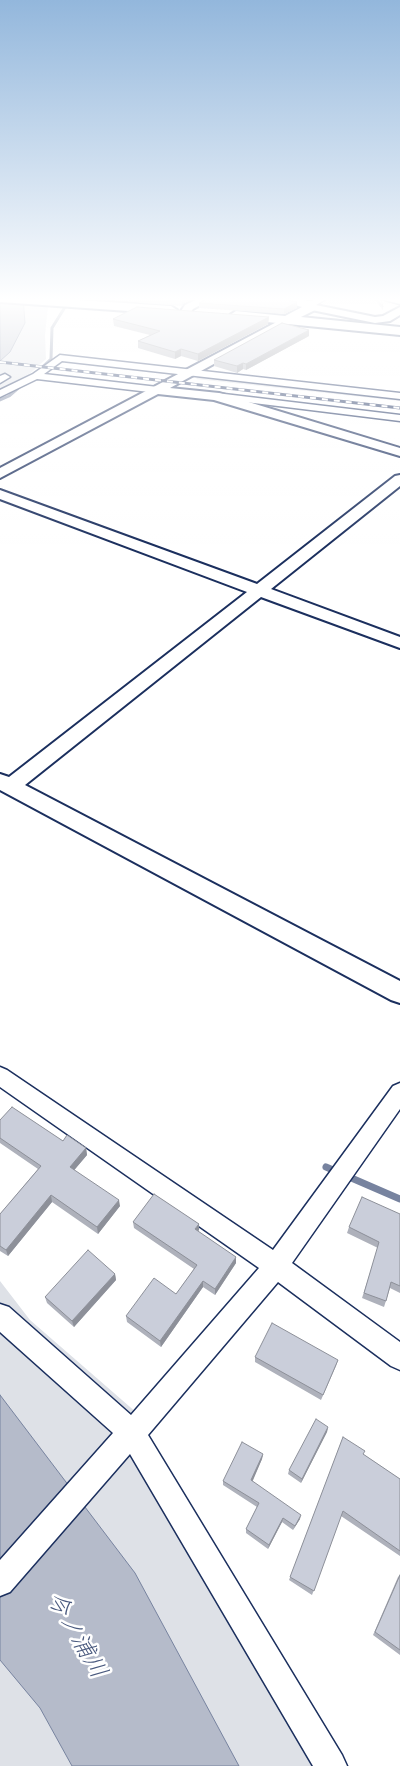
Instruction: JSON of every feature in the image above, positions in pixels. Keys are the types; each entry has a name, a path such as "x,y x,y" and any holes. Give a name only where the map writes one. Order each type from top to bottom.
{"street":[{"path":"0,394 29,379"},
{"path":"66,379 400,418"},
{"path":"0,474 177,379"},
{"path":"255,379 400,396"},
{"path":"215,396 400,452"},
{"path":"400,479 260,590 5,784 400,993"},
{"path":"0,494 400,643"},
{"path":"0,1076 276,1266 400,1356"},
{"path":"0,1582 276,1266 400,1092"},
{"path":"0,1316 132,1433 331,1766"}],"shaded area":[{"path":"0,379 24,379 0,401"},
{"path":"200,379 257,379 400,396 400,401"},
{"path":"0,1281 30,1320 145,1420 132,1433 331,1766 0,1766"}],"water":[{"name":"今ノ浦川","path":"0,1395 135,1573 239,1766 72,1766 40,1708 0,1660"}],"building":[{"path":"12,1107 63,1141 67,1135 86,1148 70,1167 119,1200 97,1227 51,1195 6,1250 0,1246 0,1214 41,1166 0,1138 0,1120"},
{"path":"154,1194 199,1224 195,1229 236,1257 215,1289 203,1281 160,1341 126,1316 154,1278 176,1294 197,1265 133,1222"},
{"path":"362,1197 400,1214 400,1286 391,1282 386,1301 364,1293 379,1242 349,1227"},
{"path":"88,1250 115,1274 72,1321 45,1297"},
{"path":"272,1323 338,1360 323,1395 255,1357"},
{"path":"316,1419 328,1427 302,1479 289,1470"},
{"path":"343,1437 365,1451 363,1454 400,1479 400,1551 343,1511 314,1591 290,1577"},
{"path":"242,1442 263,1454 251,1480 301,1515 295,1526 283,1518 269,1545 246,1529 259,1503 223,1481"},
{"path":"400,1575 400,1650 375,1632"}],"waterway":[{"path":"0,400 9,396 24,383"},
{"path":"326,1167 400,1199"}],"railway":[{"path":"151,379 400,408"}]}
